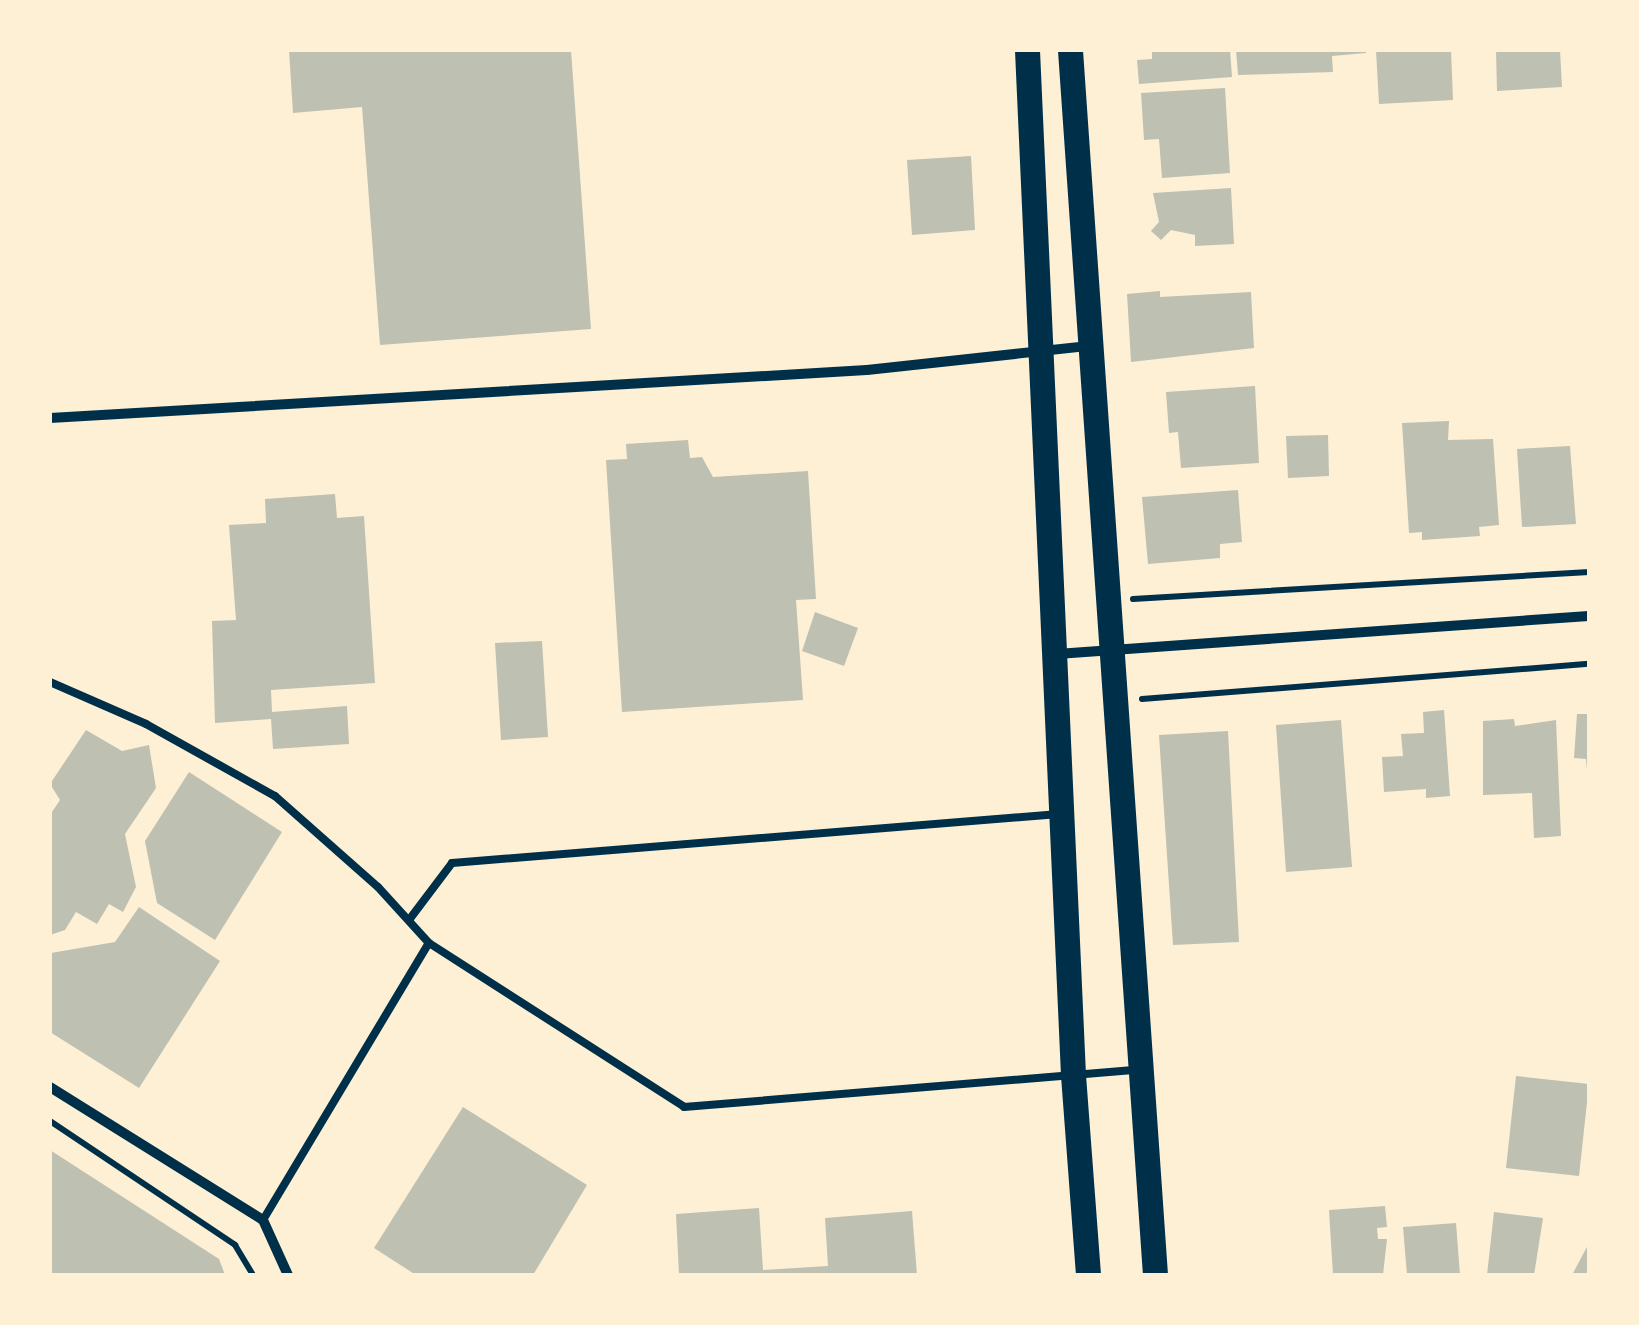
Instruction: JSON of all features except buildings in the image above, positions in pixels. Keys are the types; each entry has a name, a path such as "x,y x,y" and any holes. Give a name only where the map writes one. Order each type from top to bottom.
{"main road":[{"path":"1027,50 1072,1075 1088,1275"},
{"path":"1070,50 1087,346 1155,1275"}],"street":[{"path":"50,418 866,370 1087,346"},
{"path":"1056,654 1589,616"},
{"path":"50,1086 263,1220 288,1275"}],"lane":[{"path":"50,682 146,724 275,796 429,943 684,1108 1140,1070"},
{"path":"408,920 452,863 1060,814"},
{"path":"263,1220 429,943"}],"path":[{"path":"1133,600 1589,572"},
{"path":"1141,719 1140,699 1589,664"},
{"path":"50,1121 235,1245 253,1275"}]}
